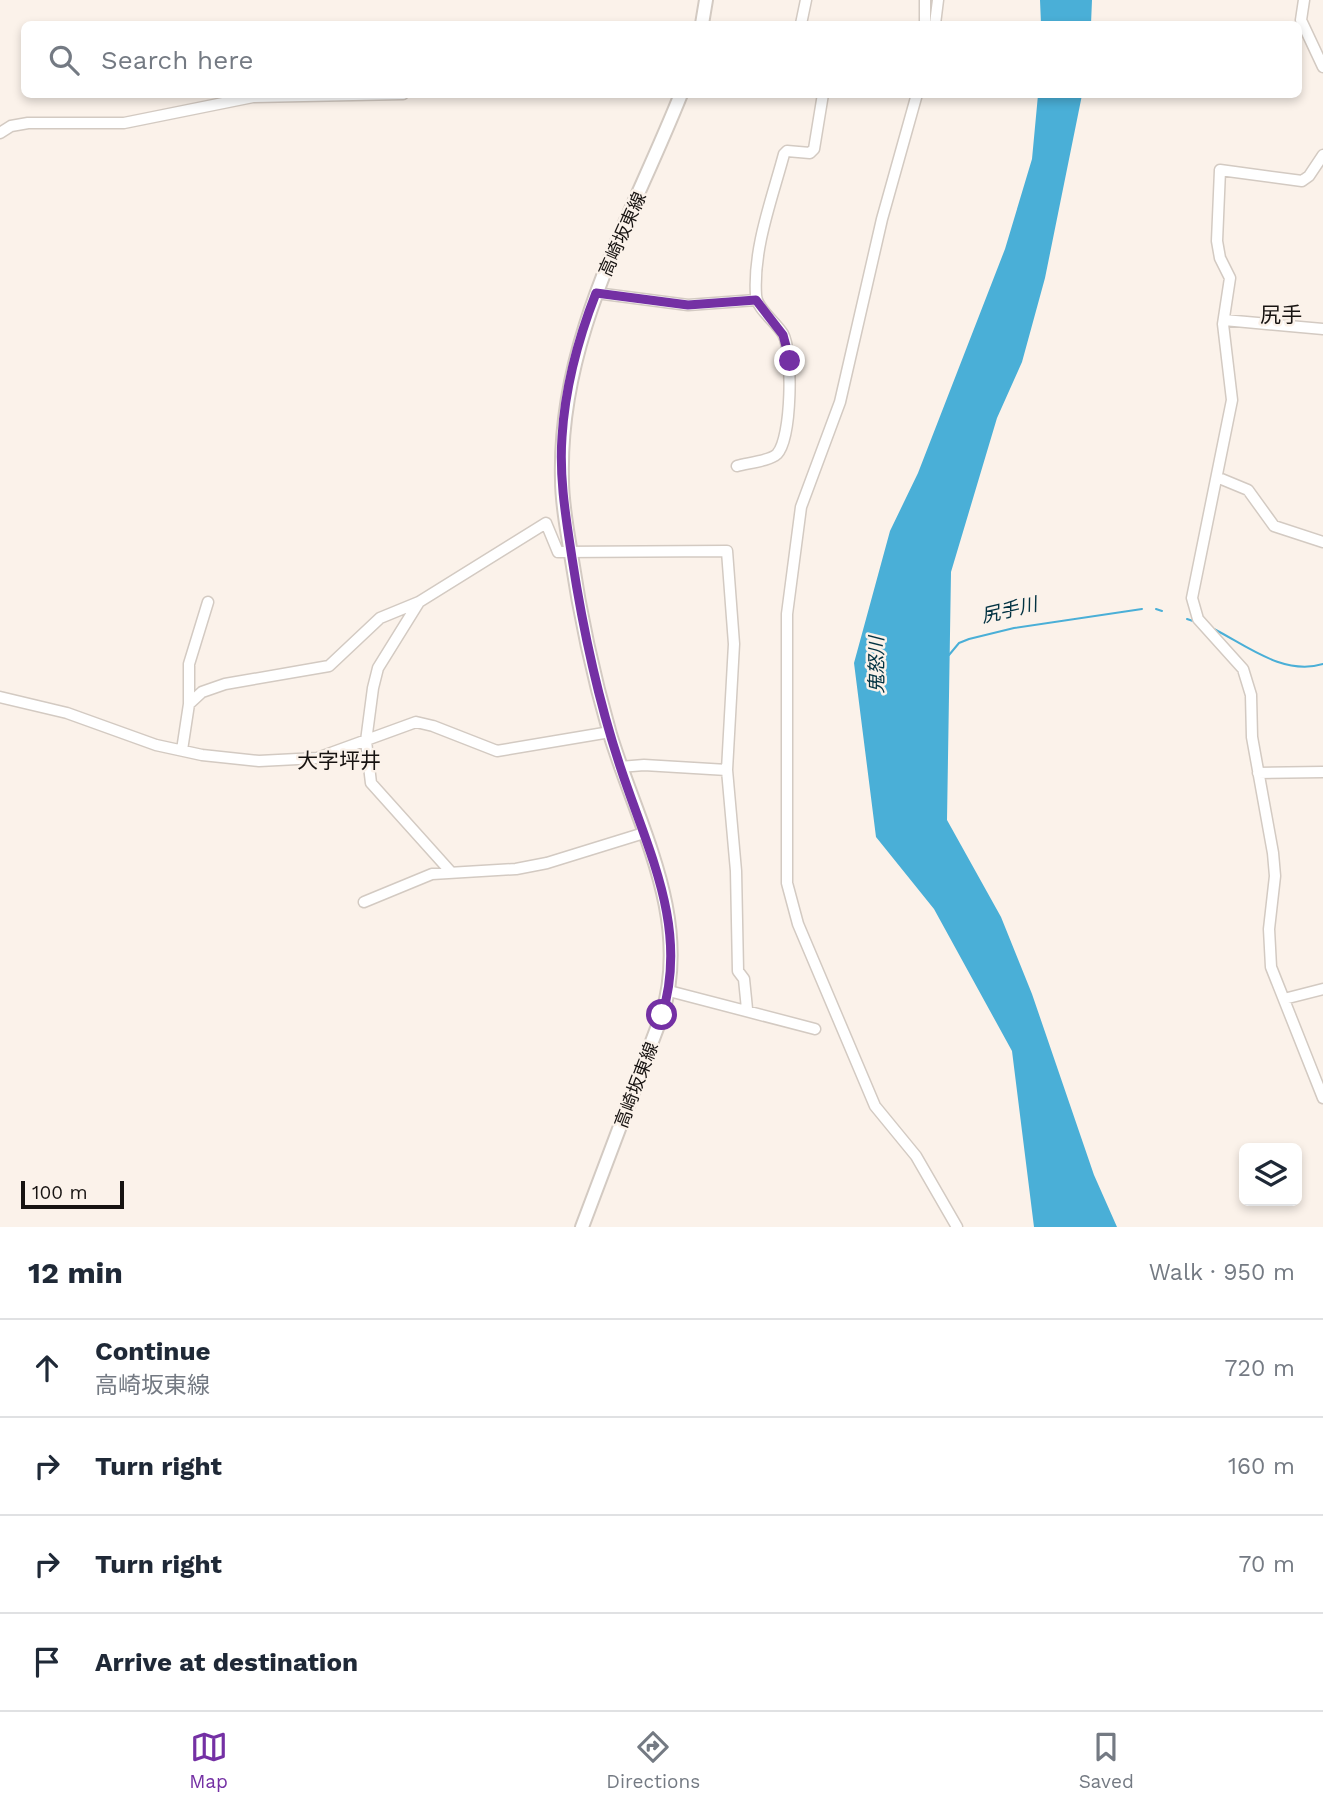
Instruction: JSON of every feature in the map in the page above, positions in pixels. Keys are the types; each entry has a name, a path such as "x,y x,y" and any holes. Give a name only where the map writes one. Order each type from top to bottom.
{"main road":[{"path":"702,21 706,0"},
{"name":"高崎坂東線","path":"582,1227 669,991 672,948 670,917 620,767 586,640 562,483 564,417 575,353 596,293 679,98"}],"street":[{"path":"802,21 806,0"},
{"path":"925,0 925,21"},
{"path":"935,21 938,0"},
{"path":"1301,21 1304,0"},
{"path":"1302,22 1323,67"},
{"path":"0,133 10,126 28,123 124,123 248,98"},
{"path":"737,466 777,454 783,444 787,415 789,352 783,335 756,300 755,280 763,234 784,154 787,151 810,153 814,149 822,98"},
{"path":"916,98 882,219 840,402 801,507 788,614 787,883 798,924 876,1106 916,1156 957,1227"},
{"path":"1323,155 1309,176 1302,181 1220,170 1217,242 1230,282 1224,320 1233,400 1219,478 1193,587 1193,608 1198,619 1243,669 1251,695 1258,773 1275,876 1269,929 1271,967 1323,1098"},
{"path":"596,293 688,305 756,300"},
{"path":"1224,320 1323,329"},
{"path":"1219,478 1248,490 1274,526 1323,542"},
{"path":"189,704 202,692 225,684 329,666 380,618 419,602 546,523 558,552 727,551 734,644 727,770 736,883 738,971 744,979 747,1009"},
{"path":"182,750 189,704 189,664 208,601"},
{"path":"419,602 379,668 368,717 366,741 372,783 450,871"},
{"path":"0,697 67,713 140,740 182,750 259,761 299,761 334,753 416,722 497,751 610,732"},
{"path":"620,767 664,765 727,770"},
{"path":"1258,773 1323,772"},
{"path":"364,902 413,881 450,871 516,869 547,863 644,834"},
{"path":"1284,999 1323,989"},
{"path":"669,991 747,1009 815,1029"}],"water":[{"path":"1040,0 1092,0 1091,21 1041,21"},
{"name":"鬼怒川","path":"1038,98 1081,98 1045,278 1022,362 997,418 951,572 947,820 1001,917 1032,994 1094,1175 1117,1227 1034,1227 1012,1051 934,909 876,837 854,663 890,531 918,473 1005,249 1032,159"}],"waterway":[{"name":"尻手川","path":"949,655 959,643 1014,628 1142,609"},
{"name":"尻手川","path":"1156,609 1162,611"},
{"name":"尻手川","path":"1187,619 1196,622"},
{"name":"尻手川","path":"1214,629 1280,663 1308,667 1323,664"}],"district":[{"name":"尻手","path":"1281,314"},
{"name":"大字坪井","path":"339,760"}],"route":[{"path":"662,1015 671,978 670,917 665,895 620,767 586,640 564,511 562,438 567,390 575,353 596,293 642,302 688,305 756,300 778,326 786,341 790,361"}]}
